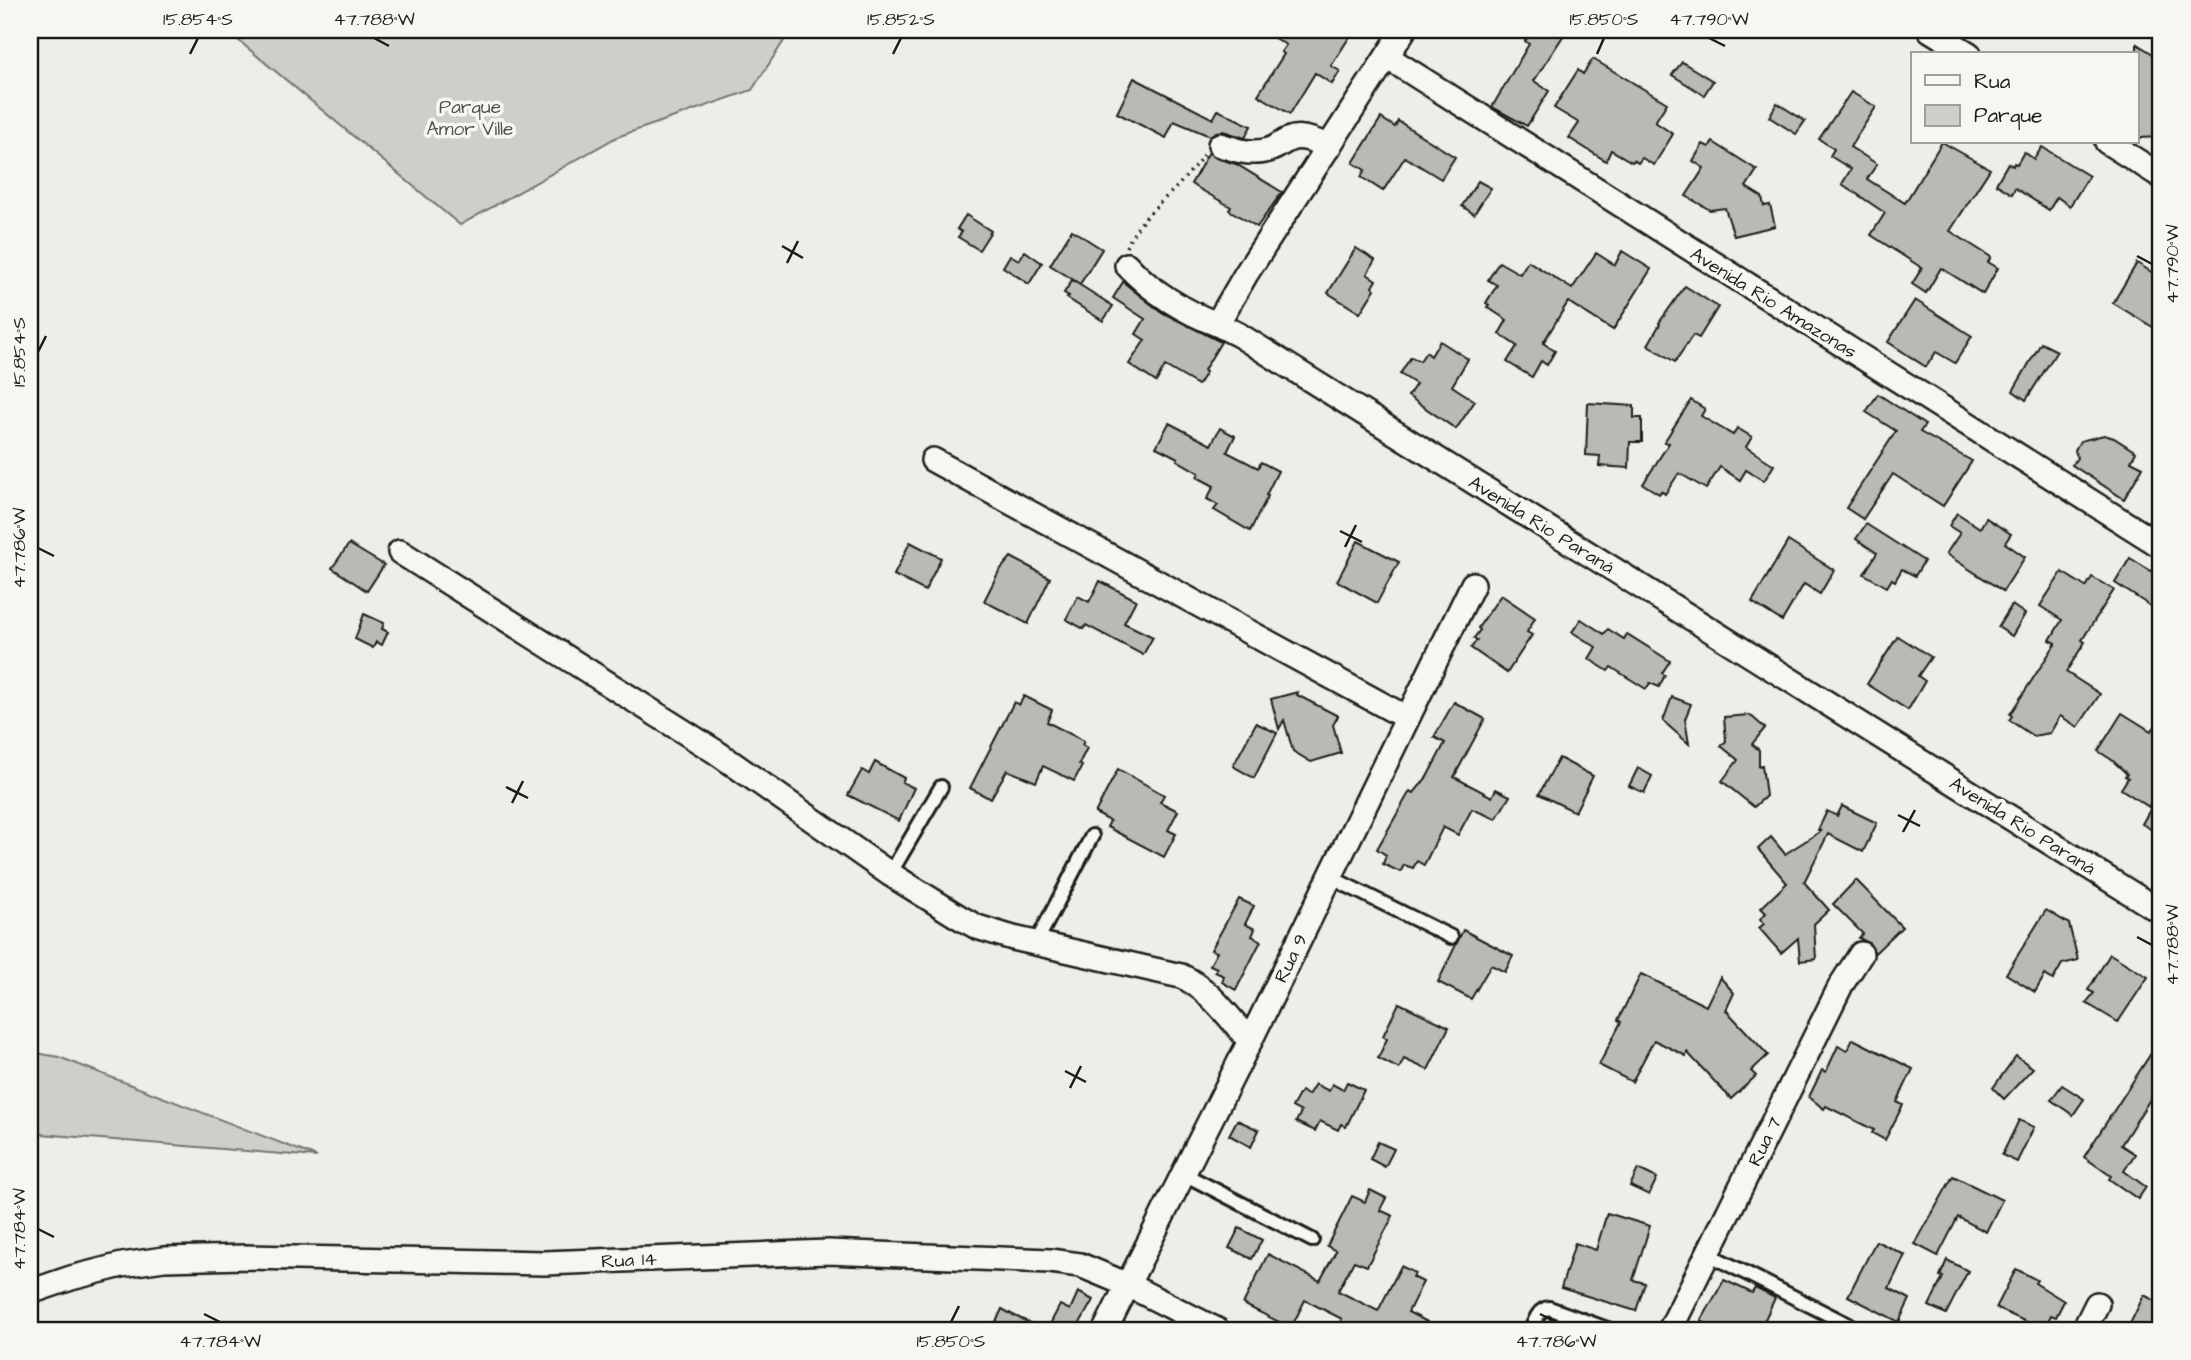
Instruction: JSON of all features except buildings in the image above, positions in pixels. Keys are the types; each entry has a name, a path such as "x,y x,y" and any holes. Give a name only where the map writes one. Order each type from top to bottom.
{"street":[{"path":"1217,324 1246,274 1404,30"},
{"path":"1930,30 1966,52"},
{"name":"Avenida Rio Amazonas","path":"1387,57 2161,546"},
{"path":"1220,145 1255,153 1297,136 1310,137 1329,146"},
{"path":"2110,144 2161,176"},
{"name":"Avenida Rio Paraná","path":"1127,265 1140,280 1195,315 1239,335 2161,912"},
{"path":"933,460 1407,718"},
{"path":"400,552 716,752 890,874 977,926 1036,943 1181,976 1194,982 1205,992 1250,1041"},
{"name":"Rua 9","path":"1105,1330 1250,1041 1473,584"},
{"name":"Rua 7","path":"1670,1330 1841,985 1861,954"},
{"name":"Rua 14","path":"30,1292 122,1265 164,1259 245,1257 544,1263 828,1252 1050,1261 1080,1265 1129,1284 1217,1330"},
{"path":"2084,1330 2097,1304"}],"lane":[{"path":"890,874 941,787"},
{"path":"1036,943 1092,836"},
{"path":"1330,877 1451,937"},
{"path":"1184,1174 1312,1240"},
{"path":"1708,1254 1859,1330"},
{"path":"1531,1330 1539,1312 1549,1308 1610,1330"}],"path":[{"path":"1127,265 1125,248 1148,212 1181,182 1209,148 1220,145"}],"green space":[{"name":"Parque Amor Ville","path":"226,30 791,30 752,90 617,137 460,225"},
{"path":"30,1052 59,1057 317,1157 30,1133"}]}
